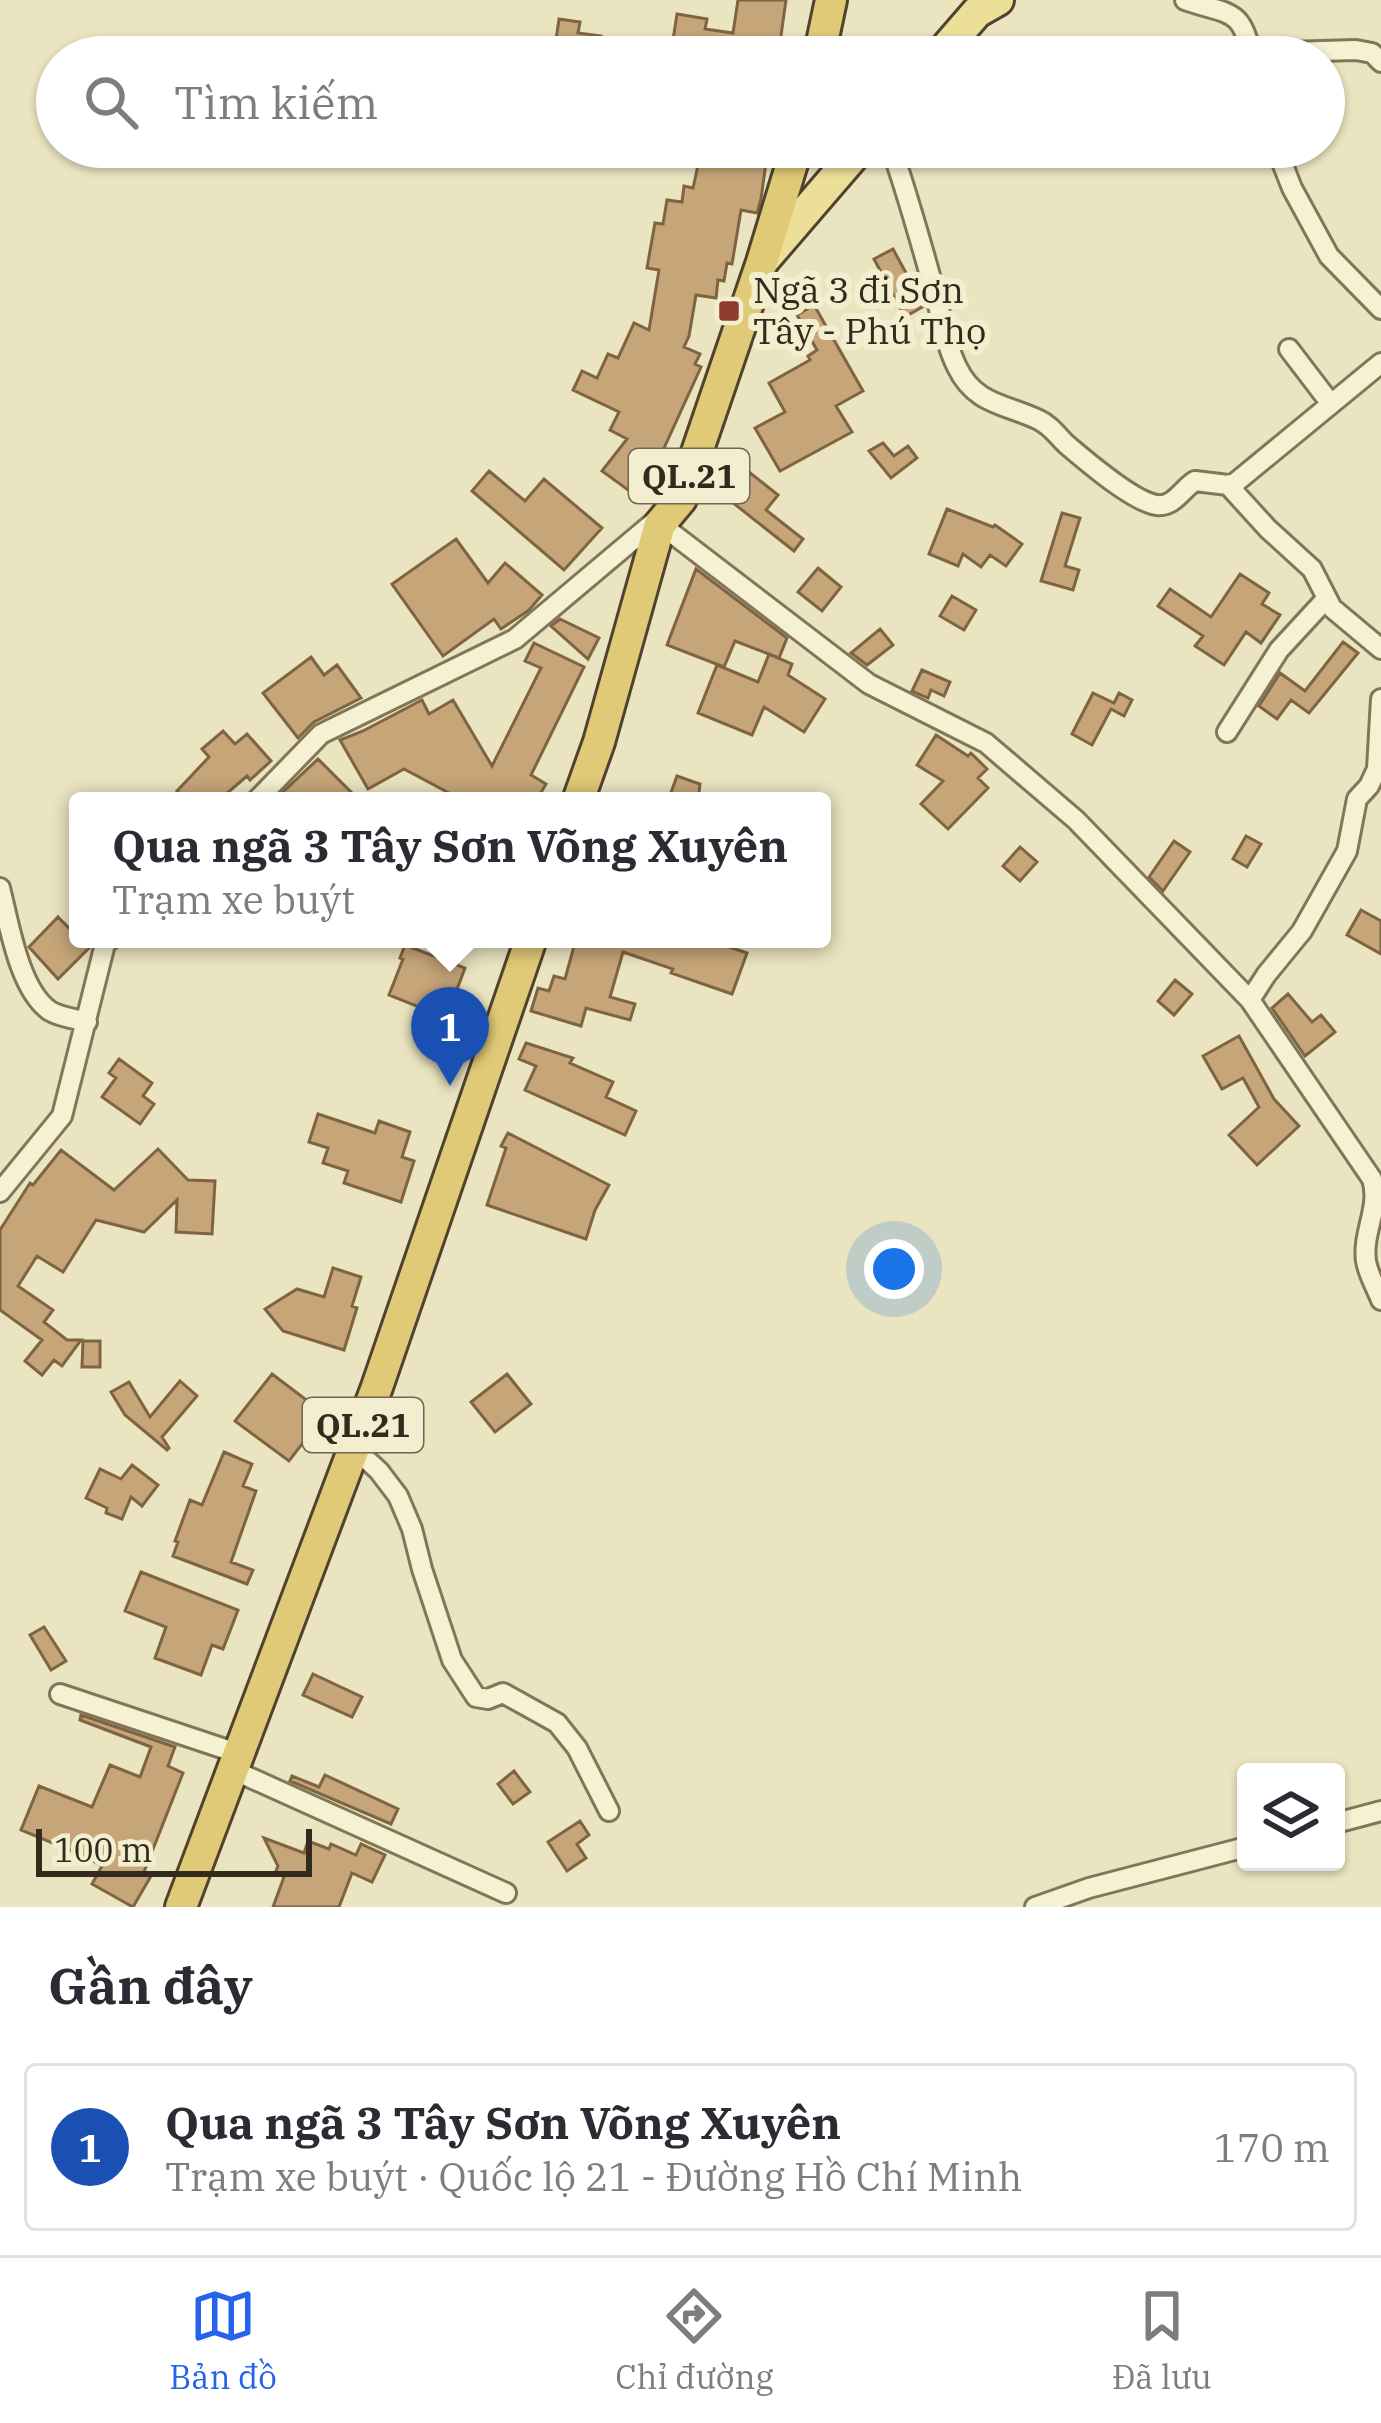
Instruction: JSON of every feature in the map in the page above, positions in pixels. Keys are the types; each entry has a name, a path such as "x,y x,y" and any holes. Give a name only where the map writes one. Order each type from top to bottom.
{"highway":[{"path":"823,36 831,0"},
{"name":"QL.21","path":"581,792 660,524 681,499 791,168"},
{"name":"QL.21","path":"181,1907 354,1448 528,948"}],"main road":[{"path":"956,36 977,12 998,0"},
{"path":"762,262 842,168"}],"street":[{"path":"1185,0 1232,14 1248,36"},
{"path":"1345,51 1372,53 1381,62"},
{"path":"898,168 948,347 964,380 994,404 1049,426 1124,490 1156,505 1168,503 1195,482 1235,483 1381,363"},
{"path":"1284,168 1330,256 1381,309"},
{"path":"1289,350 1331,404"},
{"path":"1228,485 1312,569 1326,599 1381,650"},
{"path":"265,792 321,734 515,640 681,499"},
{"path":"660,524 868,684 986,743 1076,820 1250,1000 1372,1179 1376,1192 1365,1256 1381,1300"},
{"path":"1227,732 1279,650 1326,599"},
{"path":"1250,1000 1302,931 1348,851 1357,799 1377,769 1381,699"},
{"path":"0,888 21,967 33,991 51,1012 87,1022"},
{"path":"0,1192 62,1116 104,948"},
{"path":"354,1448 398,1496 452,1660 476,1697 488,1699 503,1693 557,1723 578,1748 609,1811"},
{"path":"59,1694 237,1762 506,1893"},
{"path":"1345,1821 1381,1811"},
{"path":"1035,1907 1237,1848"}],"building":[{"path":"738,0 786,0 781,36 674,36 677,14 707,19 705,29 733,33"},
{"path":"559,19 580,22 578,33 601,36 557,36"},
{"path":"697,168 765,168 757,213 741,210 732,264 727,263 724,281 718,280 716,298 696,295 684,347 700,354 695,364 701,367 654,470 635,495 602,471 627,439 610,430 619,412 573,390 582,371 597,378 608,354 618,358 634,323 649,330 659,270 647,268 655,223 663,224 667,200 682,202 684,186 693,188"},
{"path":"893,249 924,306 905,317 874,259"},
{"path":"814,305 863,391 836,406 852,432 780,471 755,428 785,412 769,383 810,360 808,356 817,350 797,315"},
{"path":"883,443 894,456 908,446 917,458 891,478 869,451"},
{"path":"739,464 778,495 766,510 803,539 794,551 718,491"},
{"path":"489,471 525,501 544,479 602,528 564,570 472,491"},
{"path":"947,509 995,525 1022,544 1006,566 990,555 981,567 963,554 958,566 929,554"},
{"path":"1062,513 1080,518 1065,566 1079,570 1073,590 1041,581"},
{"path":"456,539 488,583 505,563 542,595 501,629 494,619 443,656 392,584"},
{"path":"818,568 841,587 822,611 798,592"},
{"path":"696,569 787,638 779,658 735,641 724,667 667,645"},
{"path":"1240,574 1269,593 1262,604 1280,615 1261,643 1246,632 1224,665 1195,646 1203,636 1158,606 1170,589 1211,617"},
{"path":"952,596 976,610 964,630 940,616"},
{"path":"560,619 599,638 588,659 551,626"},
{"path":"880,629 893,645 867,665 851,653"},
{"path":"1343,642 1358,653 1309,713 1291,700 1277,719 1259,706 1280,673 1305,691"},
{"path":"534,643 584,667 531,775 546,784 541,792 447,792 404,769 368,789 340,740 422,700 429,714 453,700 492,766 541,668 525,661"},
{"path":"769,654 792,664 788,675 825,699 804,732 764,707 752,735 698,713 717,665 758,682"},
{"path":"311,657 324,675 337,665 361,698 314,722 298,738 263,693"},
{"path":"922,670 950,682 944,696 931,690 928,698 912,691"},
{"path":"1093,693 1114,703 1119,693 1132,700 1124,716 1111,709 1092,745 1072,734"},
{"path":"223,731 235,744 247,734 271,761 228,792 178,792 209,757 202,749"},
{"path":"936,735 968,756 971,753 987,769 978,778 988,788 948,829 921,804 943,781 917,765"},
{"path":"318,759 351,792 283,792"},
{"path":"677,776 700,784 699,792 671,792"},
{"path":"1246,836 1261,844 1247,867 1233,859"},
{"path":"1174,841 1190,852 1163,891 1149,877"},
{"path":"1020,847 1037,862 1020,881 1003,866"},
{"path":"1361,910 1381,921 1381,954 1347,935"},
{"path":"58,917 69,928 69,948 89,948 58,979 29,947"},
{"path":"404,948 413,948 465,968 446,1018 389,995"},
{"path":"574,948 732,948 747,953 732,994 623,952 610,997 635,1004 630,1020 586,1008 581,1026 531,1011 538,988 549,991 554,976 565,979"},
{"path":"1175,980 1192,994 1174,1015 1158,1001"},
{"path":"1288,994 1312,1022 1321,1015 1335,1032 1305,1056 1272,1008"},
{"path":"1239,1036 1274,1099 1299,1126 1257,1165 1229,1135 1259,1107 1243,1078 1222,1089 1203,1056"},
{"path":"526,1043 573,1058 570,1063 613,1082 606,1097 636,1111 625,1135 525,1090 536,1066 519,1059"},
{"path":"119,1059 152,1083 143,1096 154,1104 140,1124 102,1097 116,1078 109,1073"},
{"path":"318,1114 375,1133 379,1121 410,1132 402,1157 414,1161 401,1202 344,1183 348,1171 323,1163 328,1148 309,1142"},
{"path":"508,1133 609,1185 586,1239 487,1205"},
{"path":"158,1149 188,1180 215,1181 212,1234 176,1232 177,1200 144,1232 96,1220 63,1272 37,1256 18,1286 53,1310 44,1322 67,1340 81,1340 62,1366 54,1360 42,1375 25,1361 42,1340 0,1310 0,1230 30,1183 61,1150 114,1190"},
{"path":"333,1268 361,1277 344,1350 283,1331 265,1309 297,1289 324,1297"},
{"path":"83,1341 100,1341 100,1367 82,1367"},
{"path":"272,1374 325,1414 289,1461 235,1421"},
{"path":"507,1374 531,1404 495,1432 471,1402"},
{"path":"180,1381 197,1396 162,1437 167,1450 125,1415 111,1392 129,1382 150,1417"},
{"path":"224,1452 252,1464 243,1486 256,1491 231,1562 253,1570 247,1584 173,1556 190,1500 202,1505"},
{"path":"132,1465 158,1485 142,1506 131,1497 122,1519 86,1498 100,1469 121,1479"},
{"path":"141,1572 238,1610 223,1649 212,1645 201,1675 155,1658 166,1627 125,1611"},
{"path":"44,1627 66,1661 51,1670 30,1635"},
{"path":"313,1674 362,1697 352,1717 303,1695"},
{"path":"81,1715 175,1747 168,1766 183,1773 144,1872 151,1876 133,1907 92,1884 102,1866 21,1830 39,1786 92,1807 110,1765 140,1777 151,1747 80,1720"},
{"path":"514,1771 530,1792 513,1804 498,1784"},
{"path":"325,1775 398,1809 391,1824 290,1781 292,1776 319,1787"},
{"path":"580,1821 589,1835 577,1844 586,1858 567,1871 548,1842"},
{"path":"264,1838 304,1853 308,1841 356,1855 361,1844 385,1855 372,1882 352,1873 339,1907 273,1907 284,1877 275,1873 278,1866"}],"place":[{"name":"Ngã 3 đi Sơn Tây - Phú Thọ","path":"729,311"},
{"name":"Qua ngã 3 Tây Sơn Võng Xuyên","path":"450,1086"}]}
